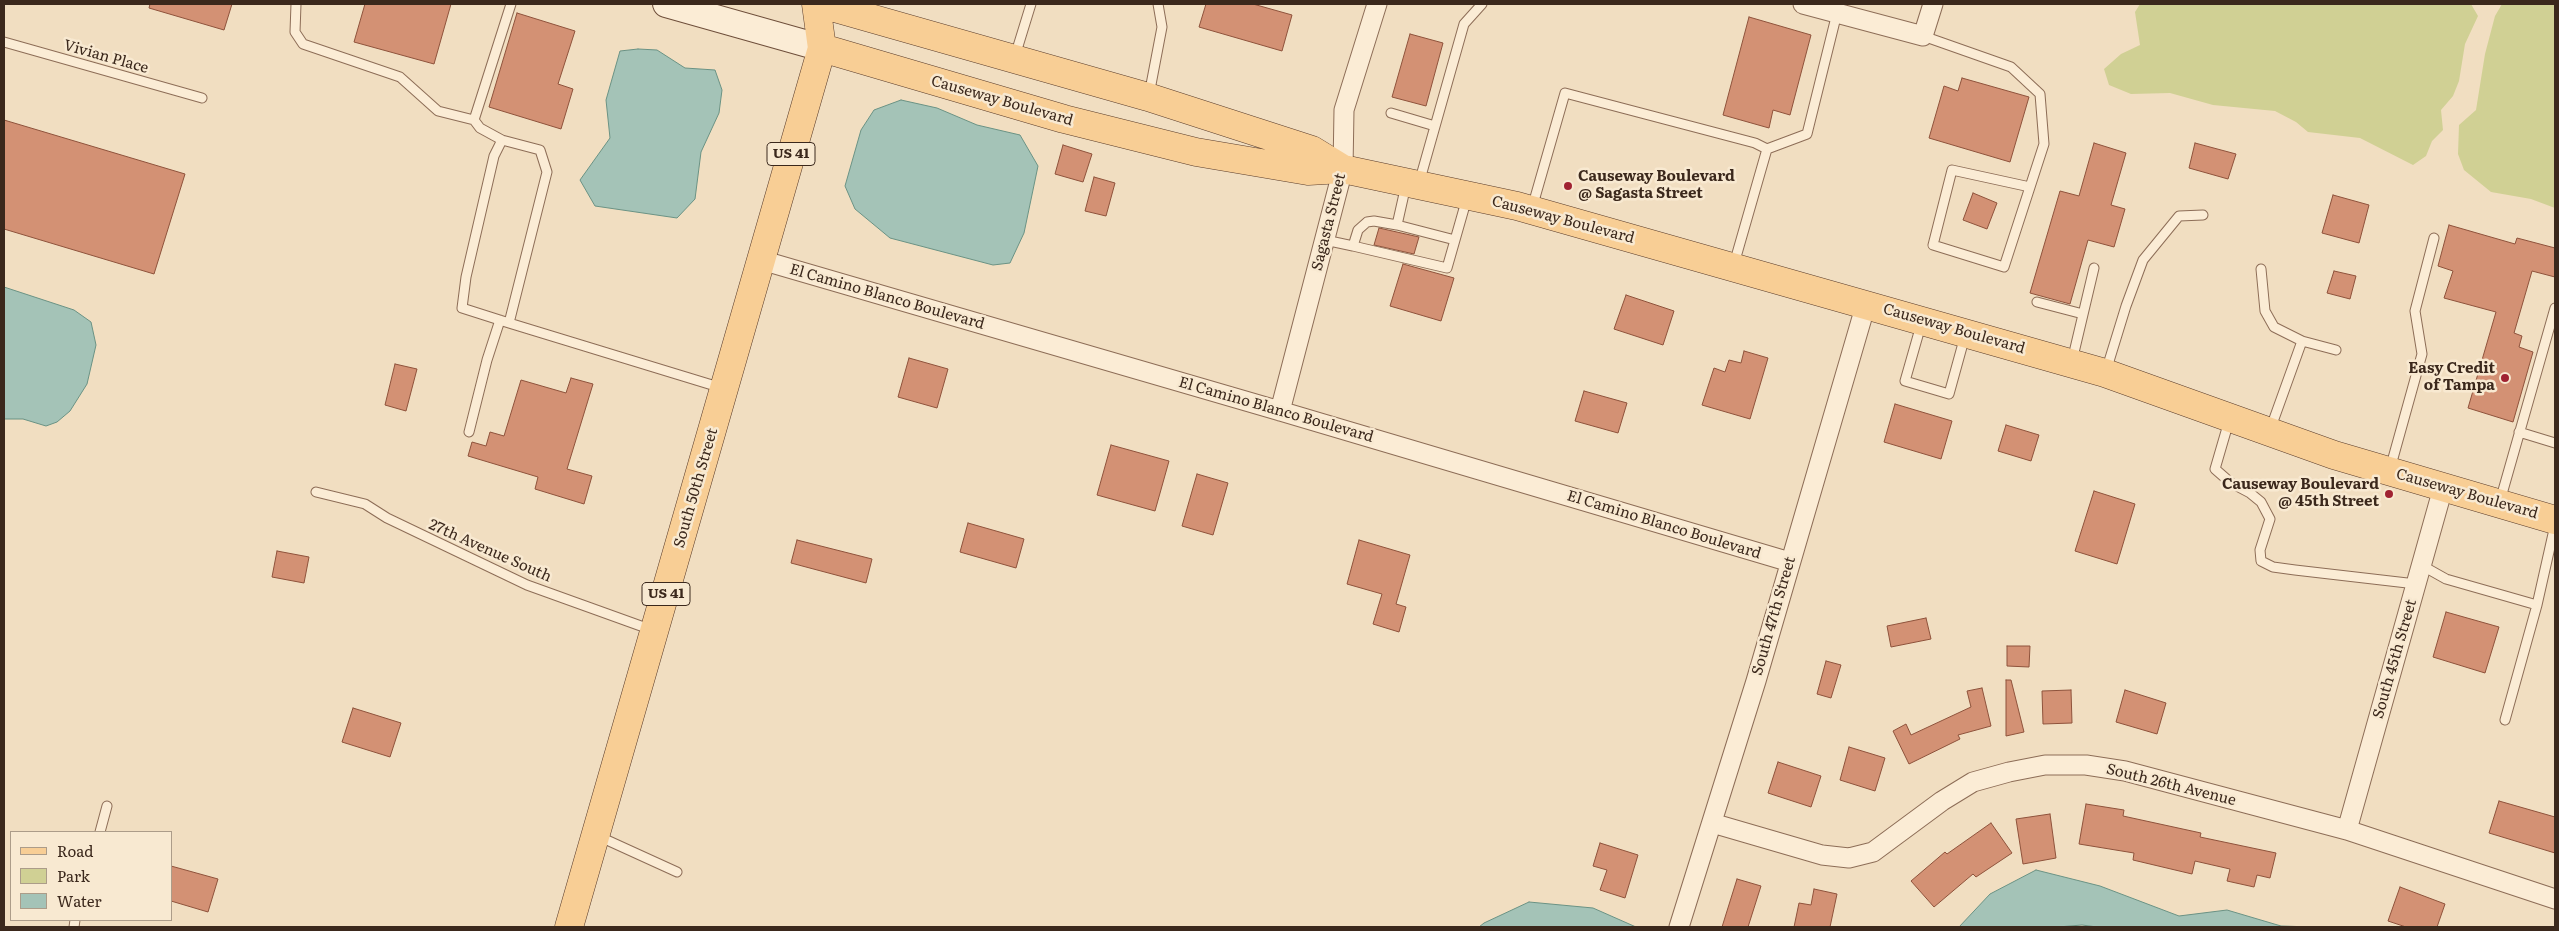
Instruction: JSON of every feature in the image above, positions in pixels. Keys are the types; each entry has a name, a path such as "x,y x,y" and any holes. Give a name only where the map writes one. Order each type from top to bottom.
{"main road":[{"name":"Causeway Boulevard","path":"666,4 1064,119 1196,152 1308,171 1343,169 1531,210 1734,266 2105,373 2334,456 2555,520"},
{"name":"South 50th Street","path":"816,4 822,48"},
{"name":"Causeway Boulevard","path":"821,4 855,8 1015,59 1148,97 1312,150 1343,169"},
{"name":"South 50th Street","path":"569,927 822,48 855,8"}],"street":[{"name":"Sagasta Street","path":"1280,411 1343,169 1344,110 1376,4"},
{"path":"1803,4 1923,36 1933,4"},
{"name":"El Camino Blanco Boulevard","path":"761,260 1790,562"},
{"name":"South 47th Street","path":"1680,924 1712,823 1866,304"},
{"name":"South 45th Street","path":"2347,830 2443,488"},
{"name":"South 26th Avenue","path":"1712,823 1822,855 1849,858 1873,852 1973,782 2045,765 2086,765 2125,771 2347,830 2555,900"}],"lane":[{"path":"296,4 294,10 295,32 303,44 400,77 438,111 474,120 480,128 502,140 540,150 547,172 509,323"},
{"path":"474,120 511,4"},
{"path":"1015,59 1031,4"},
{"path":"1148,97 1162,27 1158,4"},
{"path":"1397,226 1435,126 1464,24 1482,4"},
{"path":"1531,210 1565,93 1755,143 1767,149 1807,134 1837,13"},
{"path":"1923,36 2011,67 2040,94 2044,144 2004,267 1933,244 1952,170 2030,187"},
{"name":"Vivian Place","path":"4,42 202,98"},
{"path":"1391,113 1435,126"},
{"path":"502,140 494,156 466,277 462,308 724,388"},
{"path":"1734,266 1767,149"},
{"path":"1325,240 1448,268 1467,196"},
{"path":"2105,373 2143,260 2178,216 2204,215"},
{"path":"1354,246 1358,230 1367,222 1374,221 1455,240"},
{"path":"2389,472 2422,354 2415,311 2434,238"},
{"path":"2071,364 2094,268"},
{"path":"2262,270 2265,311 2274,328 2302,341 2336,350"},
{"path":"2037,302 2083,314"},
{"path":"2499,504 2555,308"},
{"path":"469,432 486,360 500,320"},
{"path":"1922,320 1905,381 1949,394 1966,332"},
{"path":"2269,432 2302,341"},
{"path":"2229,418 2215,469 2231,483 2250,493 2261,502 2270,518 2260,550 2261,561 2273,566 2295,570 2416,584"},
{"path":"2519,432 2555,442"},
{"name":"27th Avenue South","path":"316,492 365,504 387,518 518,581 655,631"},
{"path":"2505,720 2537,605 2555,525"},
{"path":"2421,565 2446,579 2537,605"},
{"path":"100,831 107,806"},
{"path":"595,835 677,872"}],"green space":[{"path":"2140,4 2471,4 2478,16 2465,44 2459,81 2453,96 2441,110 2443,130 2432,141 2426,156 2413,165 2360,138 2308,132 2296,122 2275,111 2213,105 2170,93 2131,94 2109,85 2104,69 2121,54 2140,45 2135,12"},
{"path":"2502,4 2555,4 2555,208 2531,199 2491,192 2464,170 2458,154 2459,125 2476,110 2485,54 2495,16"}],"water":[{"path":"638,49 657,50 685,68 715,70 722,90 719,113 701,152 695,199 677,218 595,206 580,180 610,138 606,100 620,51"},
{"path":"901,100 937,108 977,125 1020,135 1038,166 1024,233 1010,263 993,265 890,238 855,209 845,186 861,130 874,110"},
{"path":"4,287 74,310 91,322 96,345 87,384 70,411 57,422 46,426 23,419 4,419"},
{"path":"2036,870 2100,886 2179,916 2227,910 2281,926 2312,927 2097,927 2082,925 2058,927 1959,927 1990,894"},
{"path":"1529,902 1593,908 1636,927 1479,927"}],"building":[{"path":"150,4 232,4 224,30 149,8"},
{"path":"365,4 451,4 434,64 354,42"},
{"path":"1206,4 1253,4 1292,15 1282,51 1199,27"},
{"path":"517,13 575,31 558,84 573,89 561,129 489,107"},
{"path":"1749,17 1811,35 1790,115 1773,110 1769,128 1723,115"},
{"path":"1410,34 1443,43 1426,106 1392,97"},
{"path":"1962,78 2029,97 2010,162 1929,138 1944,86 1958,91"},
{"path":"4,120 185,174 154,274 4,229"},
{"path":"2094,143 2126,153 2111,205 2125,209 2114,247 2088,240 2070,304 2030,293 2060,191 2079,196"},
{"path":"2195,143 2236,154 2228,179 2189,168"},
{"path":"1063,145 1092,154 1083,182 1055,174"},
{"path":"1094,177 1115,183 1106,216 1085,211"},
{"path":"1973,193 1997,203 1987,229 1963,220"},
{"path":"2333,195 2369,205 2359,243 2322,233"},
{"path":"2449,225 2515,244 2517,238 2555,248 2555,277 2532,271 2514,333 2522,336 2519,347 2533,352 2513,422 2468,408 2496,312 2444,298 2453,271 2438,266"},
{"path":"1379,228 1419,237 1414,254 1374,245"},
{"path":"1403,264 1454,278 1441,321 1390,306"},
{"path":"2334,271 2356,276 2350,299 2327,293"},
{"path":"1626,295 1674,311 1663,345 1614,329"},
{"path":"1744,351 1768,358 1750,419 1702,405 1714,368 1725,372 1729,360 1741,363"},
{"path":"909,358 948,369 937,408 898,397"},
{"path":"395,364 417,369 406,411 385,405"},
{"path":"571,378 593,384 567,469 592,476 584,504 535,489 538,477 468,456 472,442 486,446 490,432 504,436 521,380 566,393"},
{"path":"1584,391 1627,403 1618,433 1575,421"},
{"path":"1895,404 1952,421 1941,459 1884,442"},
{"path":"2006,425 2039,435 2031,461 1998,451"},
{"path":"1111,445 1169,461 1155,511 1097,495"},
{"path":"1197,474 1228,483 1213,535 1182,526"},
{"path":"2094,491 2135,504 2117,564 2075,551"},
{"path":"968,523 1024,539 1016,568 960,552"},
{"path":"797,540 872,559 866,583 791,563"},
{"path":"1359,540 1410,555 1396,604 1406,607 1399,632 1373,624 1382,594 1347,584"},
{"path":"277,551 309,557 304,583 272,577"},
{"path":"2446,612 2499,627 2485,673 2433,657"},
{"path":"1926,618 1931,639 1891,647 1887,626"},
{"path":"2007,646 2030,646 2029,667 2007,666"},
{"path":"1826,661 1841,665 1831,698 1817,694"},
{"path":"2006,680 2011,680 2024,732 2006,736"},
{"path":"1982,688 1991,726 1958,735 1960,739 1909,764 1893,731 1906,724 1911,735 1971,707 1967,691"},
{"path":"2071,690 2072,723 2043,724 2042,691"},
{"path":"2125,690 2166,703 2157,734 2116,722"},
{"path":"353,708 401,723 390,757 342,742"},
{"path":"1849,747 1885,758 1875,791 1840,780"},
{"path":"1778,762 1821,776 1811,807 1768,793"},
{"path":"2499,801 2555,817 2555,853 2489,833"},
{"path":"2086,804 2124,810 2123,816 2201,833 2200,837 2276,853 2270,878 2257,875 2254,887 2227,881 2230,869 2195,861 2192,874 2133,860 2134,853 2079,844"},
{"path":"2050,814 2056,858 2023,864 2016,819"},
{"path":"1991,823 2012,853 1976,877 1973,874 1934,907 1911,881 1945,852 1947,854"},
{"path":"1600,843 1638,855 1625,898 1600,890 1607,870 1593,866"},
{"path":"172,866 218,879 208,912 172,901"},
{"path":"1737,879 1761,886 1748,927 1722,927"},
{"path":"2400,887 2445,904 2437,927 2406,927 2388,921"},
{"path":"1814,889 1837,894 1830,927 1794,927 1799,903 1811,905"}],"place":[{"name":"Causeway Boulevard @ Sagasta Street","path":"1568,186"},
{"name":"Easy Credit of Tampa","path":"2505,378"},
{"name":"Causeway Boulevard @ 45th Street","path":"2389,494"}]}
